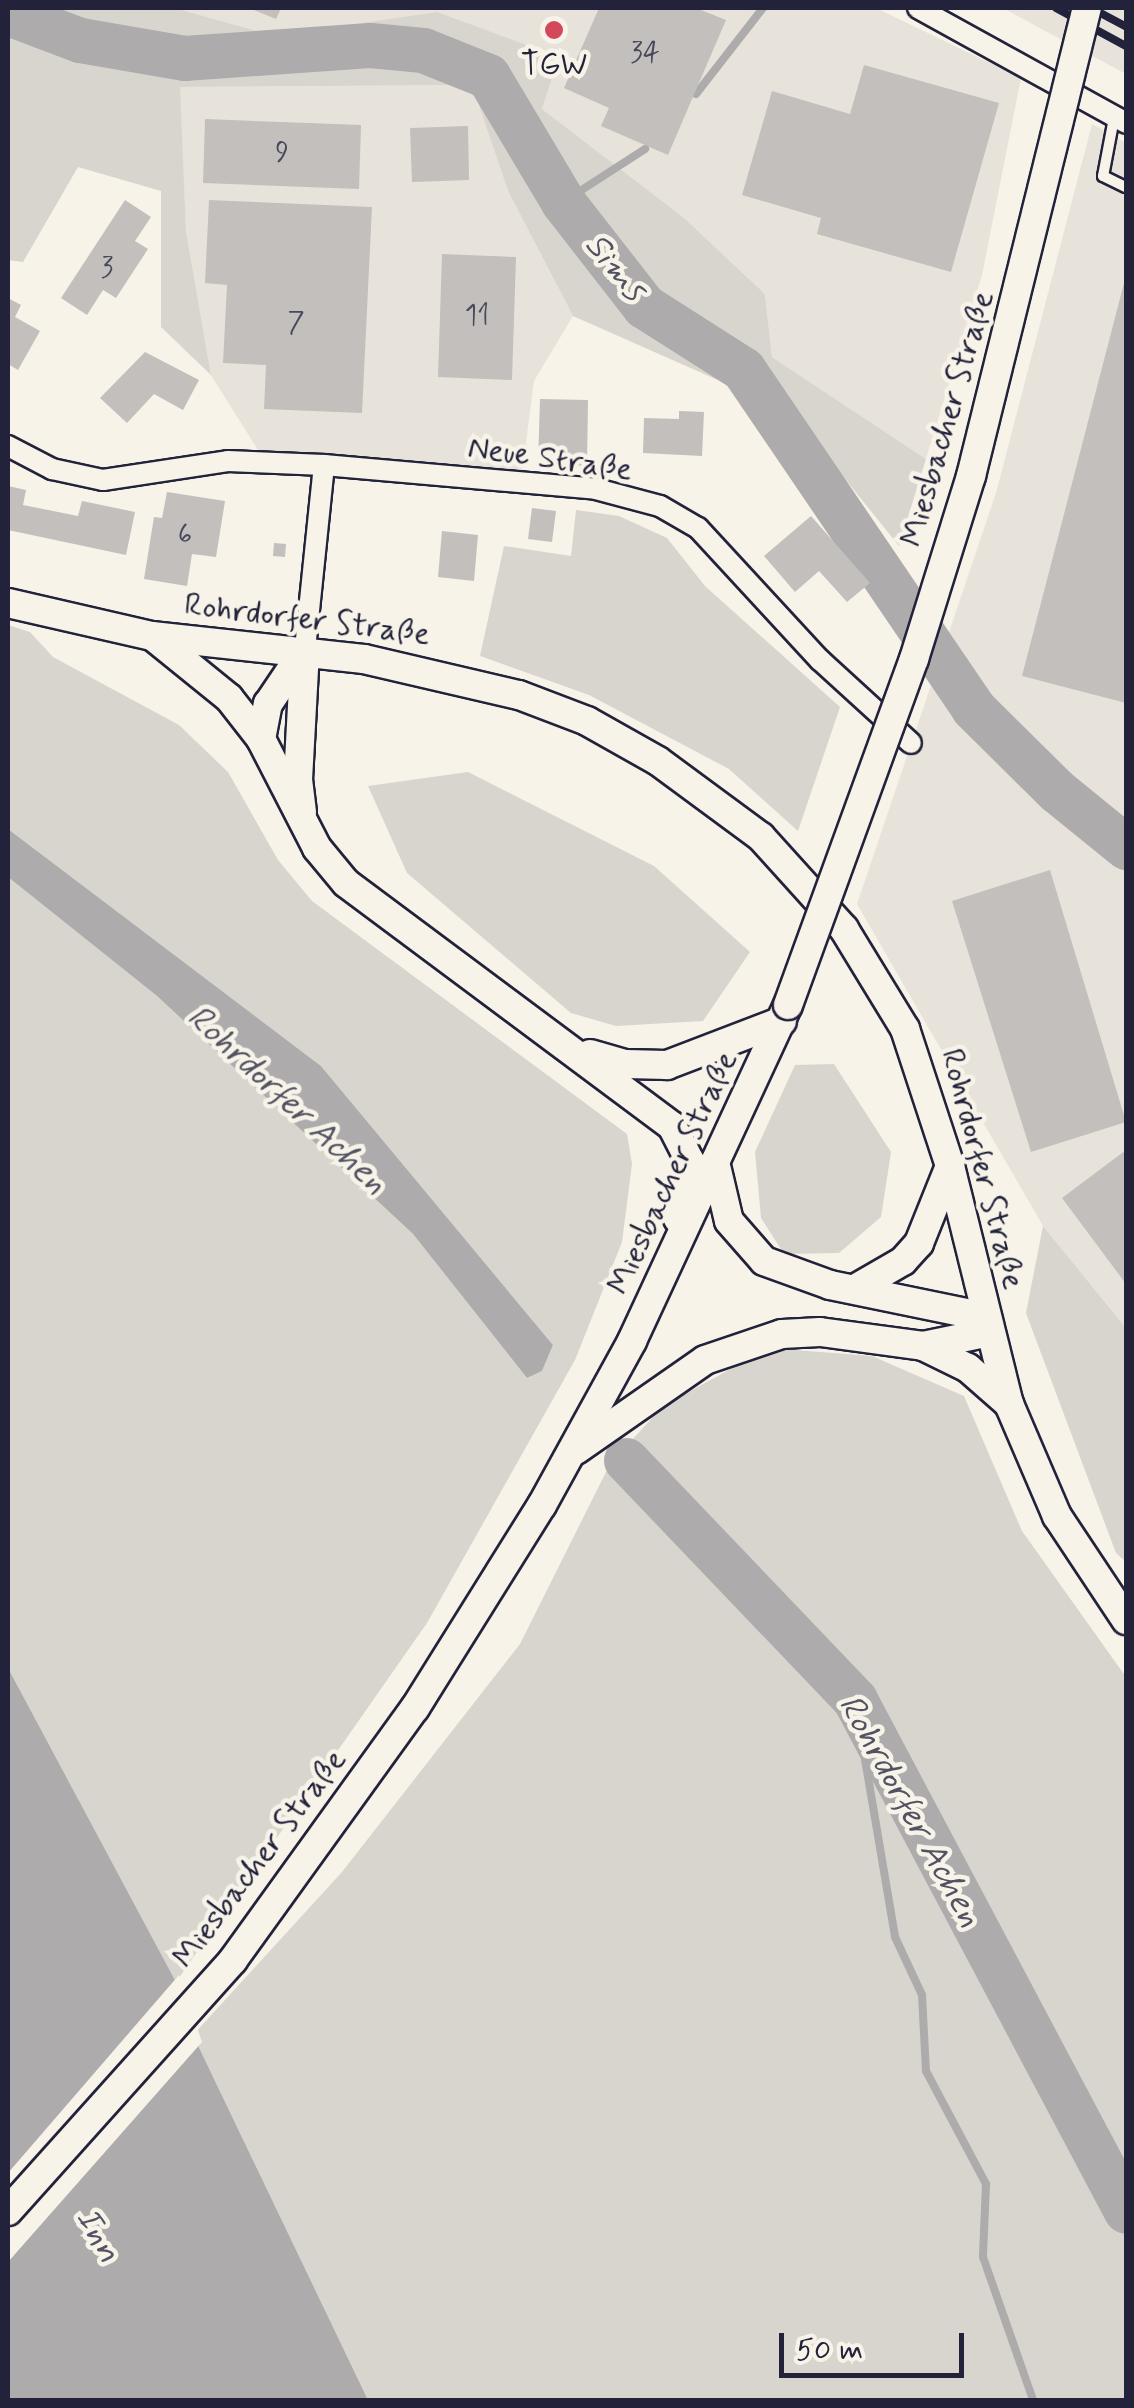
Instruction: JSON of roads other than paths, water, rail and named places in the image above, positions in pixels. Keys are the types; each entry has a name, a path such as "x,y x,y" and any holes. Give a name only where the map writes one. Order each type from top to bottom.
{"main road":[{"name":"Miesbacher Straße","path":"8,2211 233,1960 415,1708 571,1454 717,1170 785,1013 914,659 971,476 1088,8"},
{"name":"Rohrdorfer Straße","path":"8,604 152,636 305,649 441,673 587,721 658,761 761,837 844,929 905,1029 950,1166 1009,1404 1058,1516 1126,1620"},
{"path":"152,636 203,672 261,739 303,820 346,882 384,916 574,1048 672,1126 690,1161 675,1227 637,1303 632,1341"},
{"path":"261,739 268,704 305,649"},
{"path":"303,820 298,780 305,649"},
{"path":"574,1048 649,1067 694,1059 785,1013"},
{"path":"858,1287 903,1261 919,1243 950,1166"},
{"path":"717,1170 729,1221 764,1261 830,1284 858,1287 988,1324"},
{"path":"922,1346 988,1324"},
{"path":"571,1454 661,1386 744,1343 820,1332 922,1346 968,1368 1009,1404"}],"street":[{"path":"918,8 1120,120"},
{"name":"Neue Straße","path":"8,446 52,469 104,480 228,461 324,465 596,489 660,506 698,528 820,660 911,743"},
{"path":"305,649 324,465"}],"lane":[{"path":"1120,120 1103,176 1126,187"}],"water":[{"path":"8,829 321,1066 553,1345 542,1371 527,1378 413,1234 157,996 8,877"},
{"name":"Inn","path":"8,1668 176,1982 193,2035 368,2400 8,2400"}],"waterway":[{"path":"696,94 763,8"},
{"name":"Sims","path":"8,13 80,40 184,58 370,45 423,50 488,76 563,202 644,306 743,369 973,708 1057,791 1126,847"},
{"path":"563,202 645,149"},
{"name":"Rohrdorfer Achen","path":"626,1460 855,1700 1126,2211"},
{"path":"855,1700 895,1937 922,1995 926,2071 986,2184 983,2257 1033,2400"}],"railway":[{"path":"1056,8 1126,46"},
{"path":"1091,8 1126,27"}],"place":[{"name":"TGW","path":"554,30"}]}
